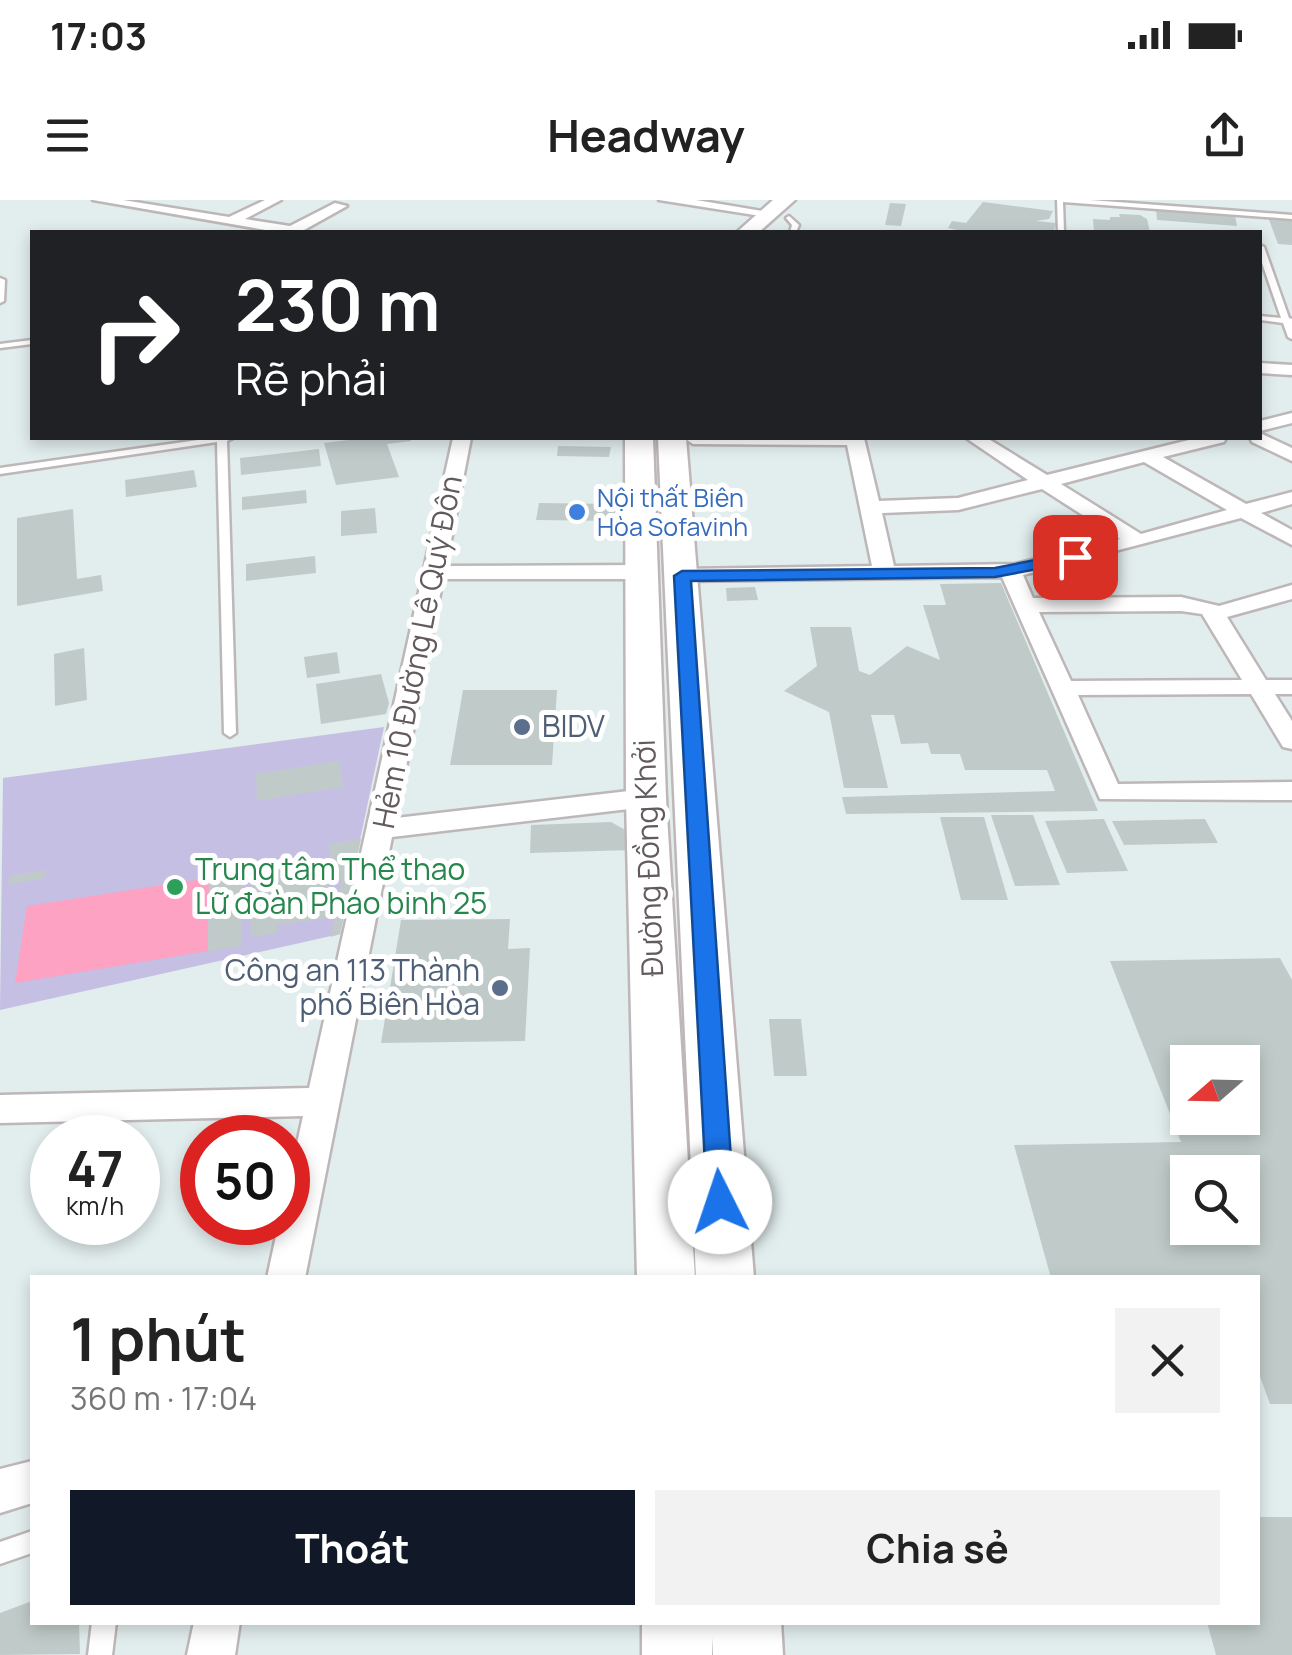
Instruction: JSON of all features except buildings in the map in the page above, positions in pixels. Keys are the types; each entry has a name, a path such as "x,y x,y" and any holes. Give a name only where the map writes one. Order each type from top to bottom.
{"main road":[{"path":"756,230 786,223 808,200"},
{"name":"Đường Đồng Khởi","path":"640,440 661,574 665,667 725,1275"},
{"name":"Đường Đồng Khởi","path":"661,574 672,440"},
{"name":"Đường Đồng Khởi","path":"665,667 646,798 666,1275"},
{"path":"676,1625 678,1655"},
{"path":"746,1625 748,1655"}],"street":[{"path":"98,200 284,230"},
{"path":"231,222 275,200"},
{"path":"665,200 786,223"},
{"path":"293,230 340,206 313,202"},
{"path":"1262,368 1292,370"},
{"path":"1262,426 1292,418"},
{"name":"Hẻm 10 Đường Lê Quý Đôn","path":"287,1275 462,440"},
{"path":"855,440 885,574"},
{"path":"978,440 1138,541"},
{"path":"1129,440 1292,539"},
{"path":"868,508 942,507 1209,440"},
{"path":"1262,440 1292,455"},
{"path":"435,573 1010,571 1138,541 1292,498"},
{"path":"1010,571 1109,793 1292,791"},
{"path":"1214,614 1292,592"},
{"path":"1027,605 1203,606 1214,614 1292,741"},
{"path":"1063,688 1292,686"},
{"path":"383,829 646,798"},
{"path":"0,1109 323,1102"},
{"path":"0,1490 30,1482"},
{"path":"211,1655 216,1625"}],"lane":[{"path":"1061,230 1062,200 1292,216"},
{"path":"1248,214 1252,223"},
{"path":"1262,253 1292,338"},
{"path":"0,302 1,280"},
{"path":"1262,296 1277,298"},
{"path":"1262,318 1289,321"},
{"path":"0,346 30,342"},
{"path":"0,471 157,443 199,440"},
{"path":"227,440 230,732"},
{"path":"0,1553 30,1543"},
{"path":"100,1655 104,1625"}],"shaded area":[{"name":"Trung tâm Thể thao Lữ đoàn Pháo binh 25","path":"384,727 340,934 0,1010 3,778"},
{"path":"209,878 208,951 15,983 27,906"}],"place":[{"name":"Nội thất Biên Hòa Sofavinh","path":"577,512"},
{"name":"BIDV","path":"522,727"},
{"name":"Trung tâm Thể thao Lữ đoàn Pháo binh 25","path":"175,887"},
{"name":"Công an 113 Thành phố Biên Hòa","path":"500,988"}],"route":[{"path":"720,1202 682,576 968,574 1044,565 1075,557"}]}
